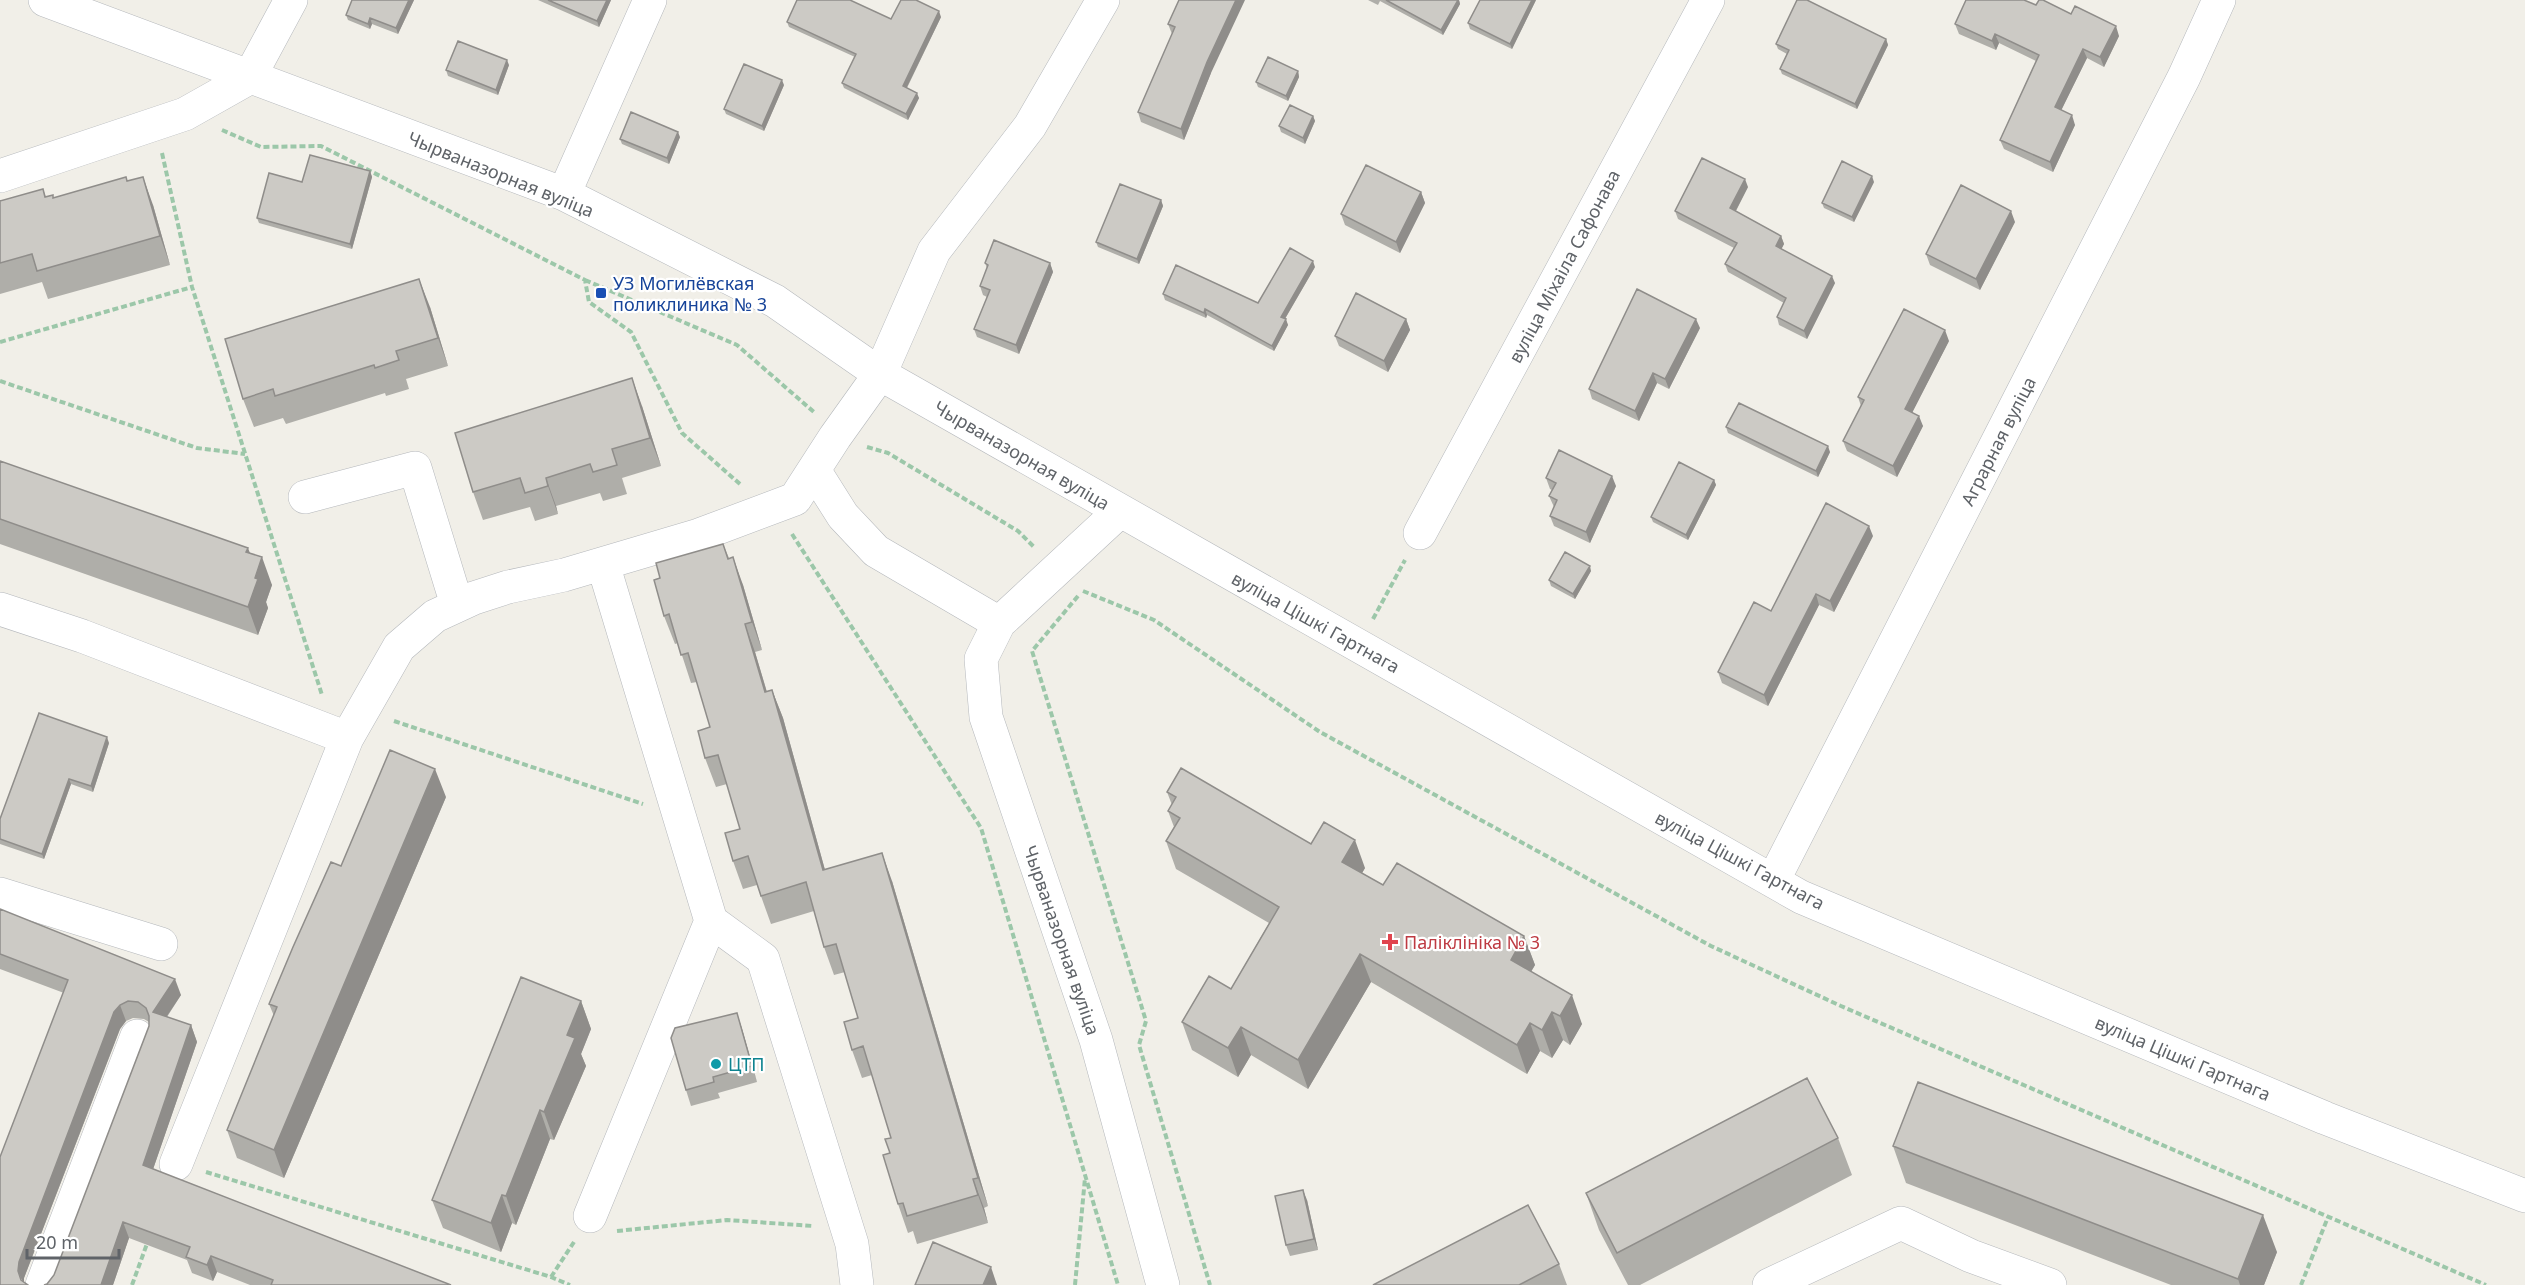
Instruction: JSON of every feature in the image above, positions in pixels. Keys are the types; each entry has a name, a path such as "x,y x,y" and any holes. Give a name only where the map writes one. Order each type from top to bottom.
{"street":[{"name":"Чырваназорная вуліца","path":"45,0 564,194 775,301 880,374 1120,512 999,623 981,659 986,717 1096,1040 1163,1285"},
{"path":"0,176 170,118 249,78 291,0"},
{"path":"564,194 650,0"},
{"path":"176,1164 348,727 399,647 435,616 457,605 508,587 603,564 771,511 795,500 880,374 934,250 1030,126 1103,0"},
{"name":"вуліца Міхаіла Сафонава","path":"1420,533 1708,0"},
{"name":"Аграрная вуліца","path":"1773,881 2184,77 2219,0"},
{"path":"305,497 416,468 457,605"},
{"path":"814,470 843,516 876,551 999,623"},
{"name":"вуліца Цішкі Гартнага","path":"1120,512 1801,897 2304,1109 2525,1196"},
{"path":"603,564 711,921 763,959 852,1245 857,1285"},
{"path":"0,609 348,727"},
{"path":"0,894 160,944"},
{"path":"602,1223 711,921"},
{"path":"42,1285 137,1036"},
{"path":"1769,1285 1901,1223 1971,1256 2050,1285"}],"path":[{"path":"678,815 348,727 245,454 192,287 170,118 261,147 321,146 585,280 589,302 631,332 682,433 771,511 791,533 981,828 1118,1285"},
{"path":"0,342 192,287"},
{"path":"0,381 197,448 245,454"},
{"path":"1358,646 1420,533"},
{"path":"1083,591 1154,620 1320,732 1712,946 1841,1006 2486,1285"},
{"path":"176,1164 551,1276 570,1285"},
{"path":"1075,1285 1086,1176"},
{"path":"2301,1285 2328,1217"},
{"path":"551,1276 602,1223 727,1220 846,1228"},
{"path":"132,1285 152,1230"}],"building":[{"path":"352,0 409,0 396,28 370,18 368,24 346,15"},
{"path":"548,0 607,0 597,21"},
{"path":"797,0 850,0 891,19 901,0 916,0 939,11 903,86 917,93 906,114 842,83 856,54 787,22"},
{"path":"1179,0 1236,0 1207,62 1181,129 1138,112 1175,27 1168,24"},
{"path":"1386,0 1458,0 1441,30"},
{"path":"1480,0 1532,0 1510,44 1468,23"},
{"path":"1797,0 1807,0 1886,39 1855,104 1780,69 1789,50 1776,44"},
{"path":"1966,0 2024,0 2036,5 2039,0 2043,0 2071,14 2075,6 2116,26 2100,57 2083,49 2055,107 2072,115 2050,162 2000,140 2039,55 1995,34 1992,41 1955,24"},
{"path":"458,41 507,60 496,90 446,70"},
{"path":"1268,57 1298,71 1286,96 1256,82"},
{"path":"744,64 782,80 762,126 724,109"},
{"path":"1290,105 1313,116 1303,138 1279,126"},
{"path":"631,112 678,132 667,158 620,139"},
{"path":"310,155 370,171 350,244 257,218 269,173 302,182"},
{"path":"1702,158 1745,179 1730,208 1781,236 1776,246 1832,276 1804,331 1777,317 1786,298 1725,264 1737,243 1675,211"},
{"path":"1842,161 1872,176 1852,217 1822,203"},
{"path":"1366,165 1421,192 1396,242 1341,214"},
{"path":"126,177 127,181 143,177 160,236 37,271 32,254 0,263 0,201 43,189 45,197 53,195 53,198"},
{"path":"1120,184 1161,200 1137,259 1096,242"},
{"path":"1961,185 2011,211 1976,279 1926,254"},
{"path":"994,240 1050,263 1016,345 974,329 990,290 980,286 988,265 985,263"},
{"path":"1290,248 1313,261 1281,317 1286,319 1272,346 1205,309 1204,313 1163,294 1176,265 1258,303"},
{"path":"419,279 438,338 396,351 399,360 375,368 374,365 275,396 273,389 243,399 225,339"},
{"path":"1637,289 1696,319 1665,379 1653,373 1635,411 1589,389"},
{"path":"1356,293 1406,319 1384,361 1335,336"},
{"path":"1904,309 1945,330 1905,409 1919,416 1893,466 1843,441 1864,400 1858,397"},
{"path":"632,378 650,438 612,449 617,465 593,472 590,464 546,478 548,486 525,493 520,478 473,492 455,433"},
{"path":"1739,403 1828,446 1816,471 1726,427"},
{"path":"1559,450 1612,476 1586,532 1550,516 1557,500 1549,496 1556,483 1546,478"},
{"path":"0,461 248,548 246,552 262,557 255,578 258,579 248,607 0,519"},
{"path":"1679,462 1714,480 1686,535 1651,517"},
{"path":"1826,503 1869,526 1830,601 1816,594 1764,695 1718,672 1754,602 1771,611"},
{"path":"723,544 728,559 733,557 752,622 745,624 765,692 772,690 823,870 882,853 978,1178 973,1179 978,1195 907,1216 903,1203 898,1204 883,1155 890,1153 885,1139 891,1138 863,1046 852,1050 844,1022 858,1018 836,944 824,947 806,882 761,896 748,856 733,861 725,833 740,829 718,755 705,758 698,731 710,727 688,653 681,655 669,614 664,616 654,580 660,578 656,563"},
{"path":"1565,552 1590,566 1573,594 1549,580"},
{"path":"39,713 107,737 91,786 69,779 42,854 0,839 0,819"},
{"path":"390,750 435,769 274,1150 227,1130 277,1007 269,1004 293,947 331,862 341,866"},
{"name":"Паліклініка № 3","path":"1181,768 1311,844 1324,822 1355,840 1342,862 1383,885 1397,863 1524,936 1511,960 1572,995 1560,1016 1552,1012 1542,1030 1530,1023 1517,1045 1360,954 1298,1060 1241,1027 1228,1048 1182,1022 1209,976 1231,989 1279,907 1166,841 1180,818 1168,811 1176,797 1167,792"},
{"path":"0,909 175,979 153,1012 191,1025 143,1165 451,1285 271,1285 273,1280 211,1256 207,1265 186,1257 190,1247 123,1222 101,1285 44,1285 54,1275 149,1026 146,1008 138,1002 128,1001 114,1012 19,1262 18,1271 21,1280 28,1285 0,1285 0,1157 68,980 0,954"},
{"path":"521,977 581,1001 567,1035 575,1038 544,1112 540,1110 506,1196 502,1195 491,1223 432,1200"},
{"name":"ЦТП","path":"737,1013 752,1066 713,1077 714,1082 686,1090 671,1038 675,1028"},
{"path":"1807,1078 1838,1138 1617,1253 1586,1193"},
{"path":"1918,1082 2263,1215 2238,1279 1893,1146"},
{"path":"1303,1190 1314,1239 1286,1245 1275,1196"},
{"path":"1528,1205 1559,1264 1519,1285 1373,1285"},
{"path":"933,1242 991,1267 983,1285 915,1285"}],"place":[{"name":"УЗ Могилёвская поликлиника № 3","path":"601,293"},
{"name":"Паліклініка № 3","path":"1390,942"},
{"name":"ЦТП","path":"716,1064"}]}
